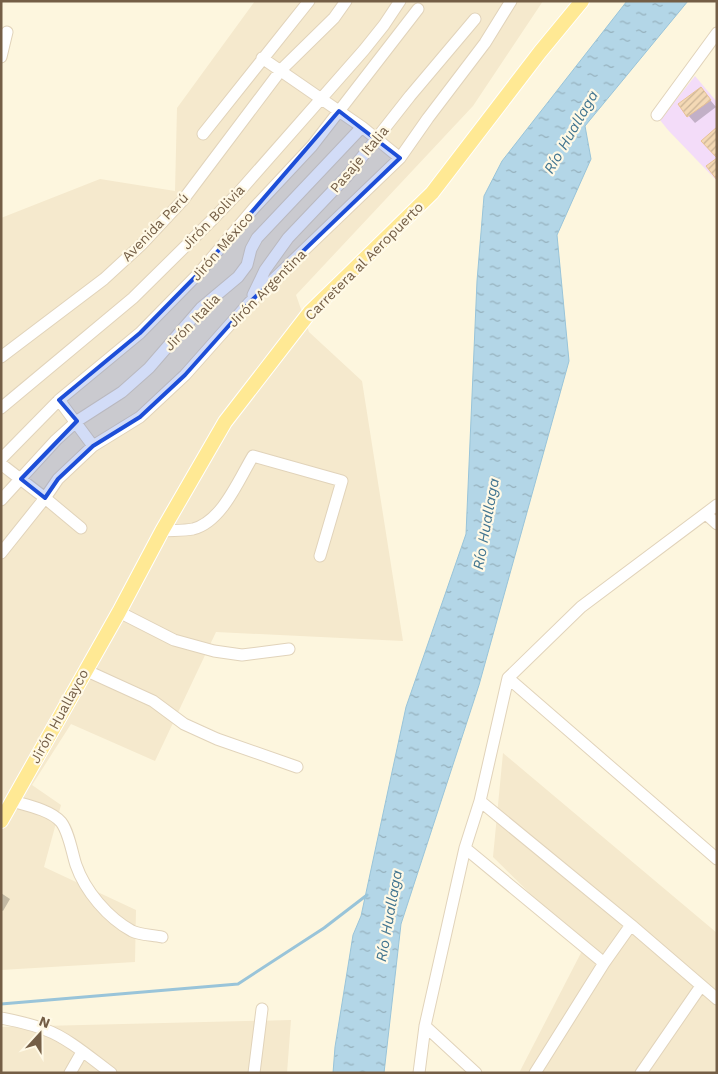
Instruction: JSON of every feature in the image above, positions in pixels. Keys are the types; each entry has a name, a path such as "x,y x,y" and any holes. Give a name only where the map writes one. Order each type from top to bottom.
{"main road":[{"name":"Carretera al Aeropuerto","path":"119,612 162,531 225,422 310,312 432,193 540,52 582,1"},
{"name":"Jirón Huallayco","path":"1,821 119,612"}],"street":[{"path":"203,134 309,1"},
{"name":"Avenida Perú","path":"1,357 97,285 141,245 184,200 281,70 334,18 346,1"},
{"name":"Jirón Bolivia","path":"1,408 133,298 239,192 364,50 400,1"},
{"name":"Jirón Argentina","path":"1,553 58,479 93,446 140,417 185,375 249,303 400,158 485,43 511,1"},
{"name":"Jirón México","path":"1,459 60,400 140,333 199,274 254,208 312,146 418,8"},
{"name":"Pasaje Italia","path":"249,303 265,270 288,238 347,176 410,96 476,19"},
{"path":"1,57 7,32"},
{"path":"657,115 717,33"},
{"path":"262,58 362,127 400,158"},
{"name":"Jirón Italia","path":"1,500 56,440 77,421 122,392 149,368 201,308 238,277 247,265 251,249 257,238 362,127"},
{"path":"60,400 77,421 93,446"},
{"path":"162,531 194,528 206,522 222,509 253,456 342,481 320,556"},
{"path":"1,464 81,528"},
{"path":"419,1073 425,1026 465,848 480,801 508,678 581,607 717,505"},
{"path":"706,514 717,524"},
{"path":"119,612 174,640 222,652 242,655 288,648"},
{"path":"85,670 153,701 184,724 217,739 297,767"},
{"path":"508,678 717,859"},
{"path":"12,800 44,811 61,822 76,867 86,888 104,910 133,932 162,936"},
{"path":"480,801 631,925 717,999"},
{"path":"465,848 604,963"},
{"path":"535,1073 604,963 631,925"},
{"path":"641,1073 701,986"},
{"path":"254,1073 262,1009"},
{"path":"1,1018 48,1030 111,1073"},
{"path":"425,1026 476,1073"},
{"path":"70,1073 82,1052"}],"highlighted area":[{"path":"339,111 400,158 249,303 185,375 140,417 93,446 58,479 45,498 21,479 77,421 59,400 140,333 199,273"}],"shaded area":[{"path":"255,1 543,1 473,106 296,295 309,332 362,381 403,641 216,632 155,761 71,724 32,785 61,805 44,867 136,910 135,962 1,970 1,218 100,179 175,191 177,108"},
{"path":"695,76 717,102 717,181 660,120"},
{"path":"503,753 717,933 717,1073 519,1073 584,947 493,857"},
{"path":"291,1020 287,1073 1,1073 1,1027"}],"water":[{"name":"Río Huallaga","path":"627,1 688,1 585,126 591,159 557,235 569,361 479,685 401,924 384,1073 333,1073 335,1047 353,935 361,916 406,707 466,534 477,281 484,196 502,161"}],"building":[{"path":"701,87 711,100 687,117 678,104"},
{"path":"717,127 717,158 701,141"},
{"path":"717,158 717,180 706,166"}],"waterway":[{"path":"1,1004 238,984 324,928 367,895"}]}
